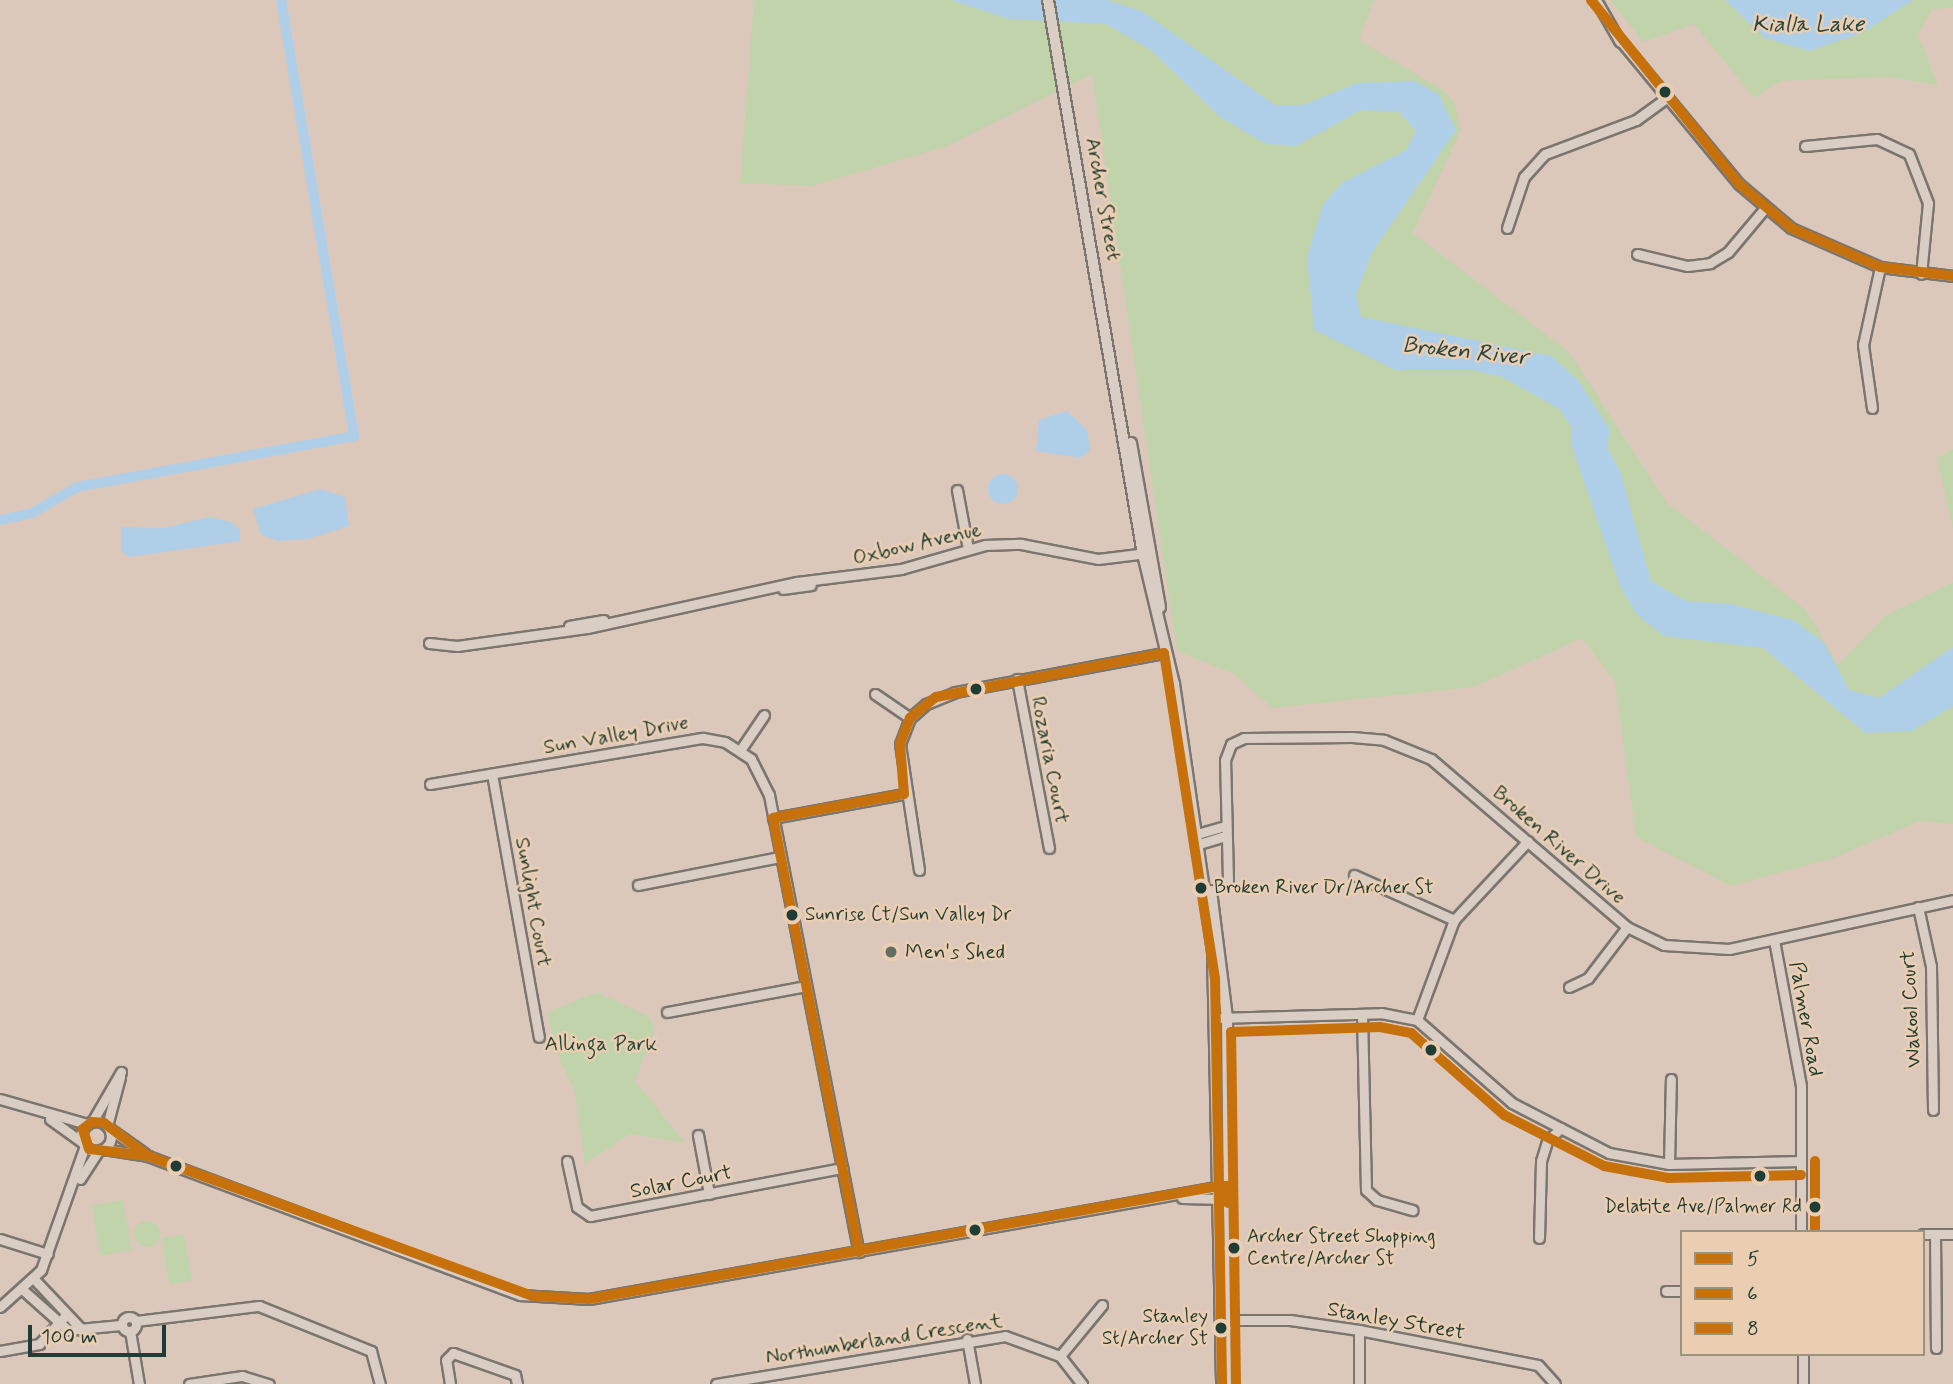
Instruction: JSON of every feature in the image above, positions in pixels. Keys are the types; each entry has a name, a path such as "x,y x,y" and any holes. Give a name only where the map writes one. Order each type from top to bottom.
{"main road":[{"name":"Archer Street","path":"1048,0 1218,952 1222,1018 1225,1320 1222,1384"},
{"name":"Archer Street","path":"1225,1320 1231,1384"}],"street":[{"path":"1595,2 1619,39 1765,208 1825,247 1880,267 1953,276"},
{"path":"1507,228 1524,177 1545,154 1636,120 1668,97"},
{"path":"1805,146 1877,139 1909,154 1928,203 1921,274"},
{"path":"1637,254 1687,266 1710,263 1728,252 1765,208"},
{"path":"1871,408 1863,345 1880,267"},
{"path":"957,490 968,549"},
{"name":"Oxbow Avenue","path":"429,643 457,646 568,627 783,589 1003,543 1098,559 1147,553"},
{"path":"919,870 904,794 900,744 910,719 936,697 1164,651"},
{"name":"Rozaria Court","path":"1017,679 1049,848"},
{"path":"875,694 910,719"},
{"path":"764,715 741,750 766,784 859,1252"},
{"name":"Sun Valley Drive","path":"430,784 703,738 741,750"},
{"name":"Broken River Drive","path":"1225,831 1226,754 1234,742 1360,738 1431,759 1627,927 1697,951 1774,940 1953,900"},
{"name":"Sunlight Court","path":"492,774 539,1037"},
{"path":"773,818 904,794"},
{"path":"1198,839 1225,831 1228,880"},
{"path":"1418,1020 1454,920 1528,841"},
{"path":"638,885 780,857"},
{"path":"1354,874 1454,920"},
{"name":"Wakool Court","path":"1918,907 1931,966 1933,1110"},
{"path":"1569,987 1588,978 1627,927"},
{"name":"Palmer Road","path":"1774,940 1797,1048 1801,1230"},
{"path":"667,1012 806,986"},
{"path":"1362,1013 1366,1190 1377,1200 1413,1210"},
{"path":"1222,1018 1362,1013 1418,1020 1512,1103 1632,1161 1670,1164 1801,1161"},
{"path":"0,1307 34,1279 48,1254 75,1188 90,1123 121,1072 100,1150 75,1188"},
{"path":"1670,1164 1671,1079"},
{"path":"0,1099 45,1116 108,1127 148,1156"},
{"path":"45,1116 84,1144 100,1150 148,1156 520,1295 589,1299 1169,1198 1223,1186"},
{"path":"1539,1238 1541,1161 1547,1141 1560,1128"},
{"path":"698,1135 709,1194"},
{"name":"Solar Court","path":"567,1161 575,1202 586,1216 842,1168"},
{"path":"1169,1198 1223,1199"},
{"path":"1925,1234 1953,1234"},
{"path":"1935,1234 1936,1348"},
{"path":"0,1239 48,1254"},
{"path":"34,1279 83,1331"},
{"path":"23,1290 57,1324 83,1331 121,1325 130,1331"},
{"path":"1666,1291 1680,1291"},
{"path":"1060,1356 1102,1305"},
{"path":"121,1325 126,1317 136,1321 259,1306 372,1351 380,1384"},
{"path":"0,1351 38,1344 66,1315"},
{"name":"Stanley Street","path":"1225,1320 1359,1330 1538,1366 1555,1384"},
{"path":"136,1321 130,1331 139,1384"},
{"path":"1359,1330 1359,1384"},
{"path":"967,1339 975,1384"},
{"name":"Northumberland Crescent","path":"719,1384 967,1339 1021,1339 1060,1356 1082,1384"},
{"path":"450,1384 446,1360 453,1353 515,1375 517,1384"},
{"path":"1803,1356 1803,1384"},
{"path":"189,1384 242,1376 269,1384"}],"green space":[{"path":"754,0 1374,0 1359,40 1444,91 1454,101 1461,130 1413,233 1569,352 1667,503 1806,610 1838,665 1886,615 1953,582 1953,824 1920,821 1834,858 1731,886 1636,837 1615,682 1582,638 1474,687 1272,708 1234,674 1177,651 1092,74 945,147 812,186 740,183"},
{"path":"1610,0 1953,0 1953,7 1931,10 1918,35 1938,85 1886,77 1781,81 1754,98 1694,24 1643,42"},
{"path":"1953,449 1953,530 1937,458"},
{"name":"Allinga Park","path":"597,992 648,1016 655,1028 635,1081 685,1143 630,1134 585,1164 575,1092 554,1047 548,1012"},
{"path":"123,1200 132,1250 100,1256 91,1206"},
{"path":"147,1221 156,1225 160,1234 156,1243 147,1247 138,1243 134,1234 138,1225"},
{"path":"184,1234 192,1280 170,1284 161,1238"}],"water":[{"name":"Broken River","path":"951,0 1107,0 1143,12 1275,105 1303,105 1357,83 1414,81 1438,94 1456,130 1371,254 1356,295 1361,317 1551,356 1578,380 1610,430 1607,448 1620,471 1651,581 1686,601 1731,604 1793,620 1824,643 1849,690 1879,698 1953,647 1953,706 1912,731 1865,733 1763,648 1664,636 1637,615 1620,586 1572,447 1571,426 1559,409 1502,377 1472,370 1395,370 1314,330 1307,257 1323,204 1342,183 1406,150 1416,131 1399,112 1361,110 1296,146 1266,144 1220,117 1152,51 1106,24 1009,19"},
{"name":"Kialla Lake","path":"1725,0 1913,0 1862,33 1809,51 1765,38"},
{"path":"1067,411 1087,430 1090,450 1080,458 1036,451 1039,420"},
{"path":"1003,474 1009,475 1017,483 1017,495 1009,503 1003,504 997,503 989,495 988,489 989,483 997,475"},
{"path":"320,489 345,497 349,526 308,539 278,541 261,535 253,509"},
{"path":"209,517 231,522 240,530 240,541 130,557 122,552 121,527 163,528"}],"waterway":[{"path":"0,520 32,513 77,487 354,436 281,0"}],"transit line":[{"name":"8","path":"1591,0 1739,184 1791,228 1880,267 1953,276"},
{"name":"5","path":"859,1252 773,818 904,794 900,744 910,718 936,697 1164,653 1215,978 1222,1384"},
{"name":"6","path":"1236,1384 1231,1032 1380,1027 1411,1033 1504,1115 1604,1166 1668,1178 1801,1175"},
{"name":"5","path":"92,1122 104,1123 148,1156 89,1149 83,1129 92,1122"},
{"name":"5","path":"148,1156 532,1296 589,1299 1218,1186 1228,1186 1228,1203"},
{"name":"6","path":"1815,1161 1815,1230"}],"place":[{"name":"Broken River Dr/Archer St","path":"1201,888"},
{"name":"Sunrise Ct/Sun Valley Dr","path":"792,915"},
{"name":"Men's Shed","path":"891,952"},
{"name":"Delatite Ave/Palmer Rd","path":"1815,1207"},
{"name":"Archer Street Shopping Centre/Archer St","path":"1234,1248"},
{"name":"Stanley St/Archer St","path":"1221,1328"}]}
